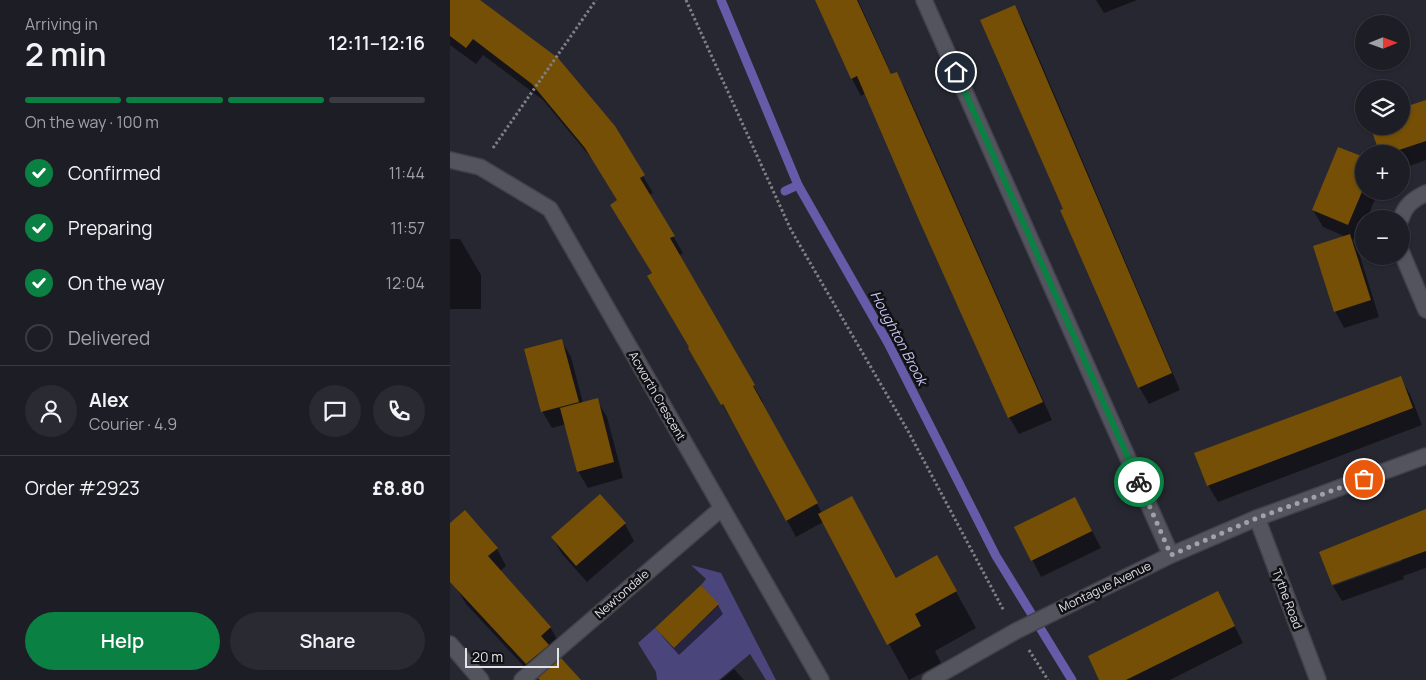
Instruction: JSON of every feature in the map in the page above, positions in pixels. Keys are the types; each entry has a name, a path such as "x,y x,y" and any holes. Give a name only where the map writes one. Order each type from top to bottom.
{"street":[{"path":"924,0 1171,555"},
{"name":"Acworth Crescent","path":"450,160 480,167 550,208 821,680"},
{"path":"1403,210 1415,199 1426,193"},
{"path":"1407,265 1426,310"},
{"name":"Montague Avenue","path":"930,680 1020,629 1171,555 1257,518 1426,456"},
{"name":"Newtondale","path":"522,680 722,508"},
{"name":"Tythe Road","path":"1257,518 1318,680"},
{"path":"450,644 481,680"}],"path":[{"path":"480,167 596,0"},
{"path":"686,0 792,230 908,431 994,593 1020,629 1048,680"}],"shaded area":[{"path":"691,565 721,573 776,680 766,680 750,654 719,680 657,680 656,672 638,643 655,628 674,648 719,605 701,585 706,579"}],"building":[{"path":"450,0 480,0 558,58 615,126 645,175 640,178 675,236 670,238 755,385 753,386 818,503 786,521 723,404 721,405 647,276 652,273 610,205 617,200 585,148 532,84 473,39 466,48 450,36"},
{"path":"815,0 857,0 891,74 897,72 1043,402 1008,418 857,76 851,79"},
{"path":"1015,5 1172,373 1138,388 1060,210 1063,209 980,20"},
{"path":"1426,100 1426,141 1410,146 1377,145 1373,135 1410,135 1410,105"},
{"path":"1338,147 1355,154 1355,200 1359,200 1348,225 1312,210"},
{"path":"1350,234 1355,250 1355,265 1360,265 1371,300 1334,312 1313,246"},
{"path":"562,339 579,402 541,412 524,349"},
{"path":"1401,376 1413,408 1207,486 1194,453"},
{"path":"598,398 614,462 577,472 560,408"},
{"path":"600,494 626,523 576,566 551,537"},
{"path":"852,496 896,578 937,555 957,591 915,614 921,626 887,645 818,514"},
{"path":"1075,497 1092,531 1031,561 1014,527"},
{"path":"1426,509 1426,551 1332,585 1319,552"},
{"path":"465,510 498,548 488,556 551,627 541,636 549,645 526,664 450,582 450,523"},
{"path":"701,585 719,604 674,648 655,628"},
{"path":"1218,591 1235,626 1126,680 1099,680 1088,656"},
{"path":"561,658 581,680 540,680 538,678"}],"waterway":[{"name":"Houghton Brook","path":"721,0 798,185 888,343 996,556 1072,680"},
{"path":"785,191 798,185"}],"way so far":[{"path":"1139,482 1171,555 1257,518 1364,479"}],"route":[{"path":"956,72 1139,482"}]}
